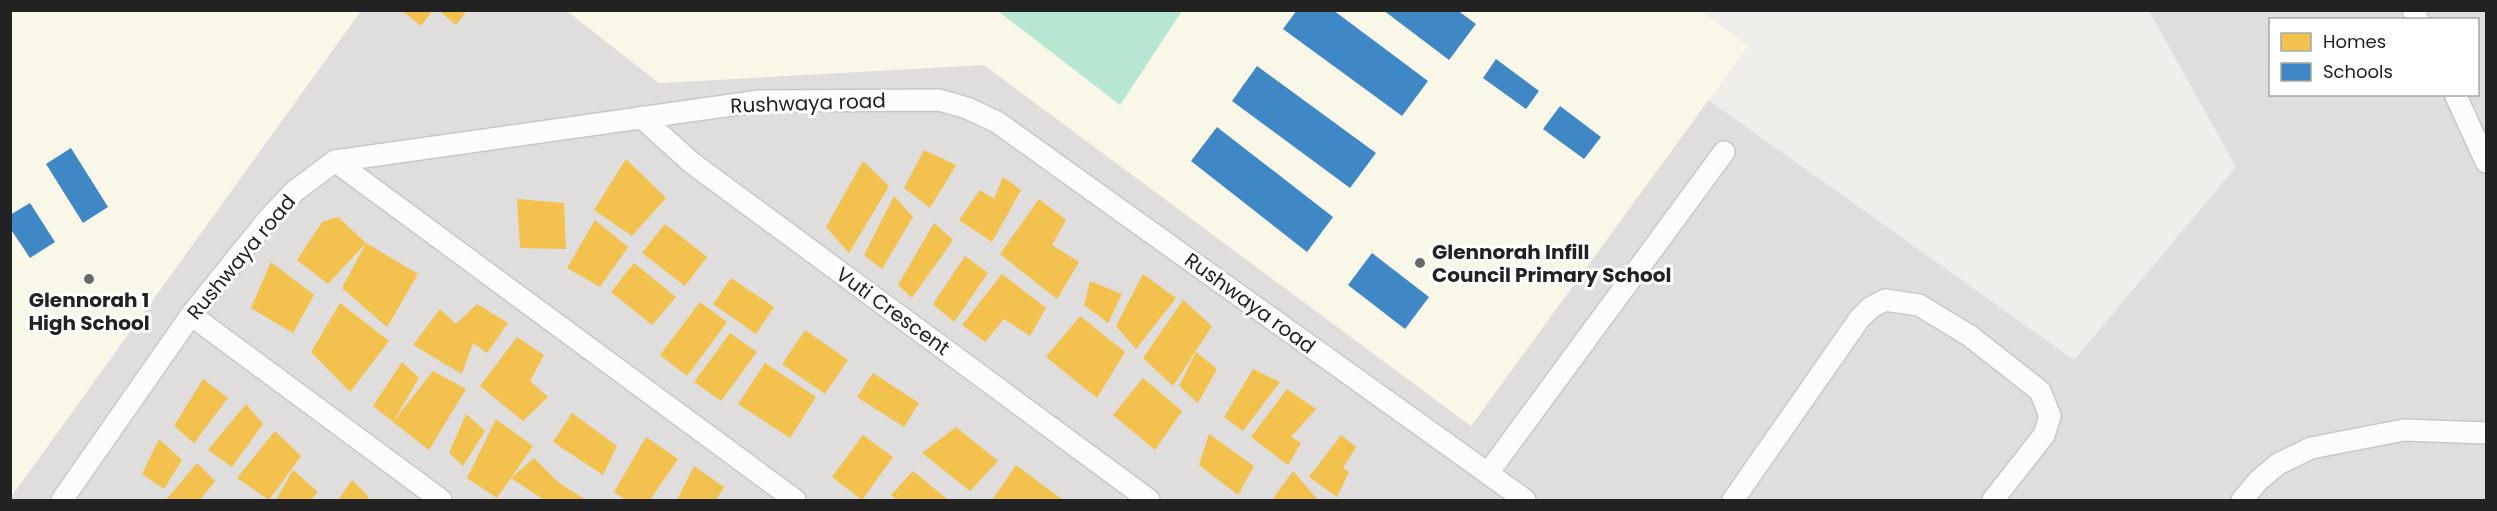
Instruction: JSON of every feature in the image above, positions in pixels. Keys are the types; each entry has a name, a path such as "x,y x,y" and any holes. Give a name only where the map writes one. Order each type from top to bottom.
{"street":[{"path":"2456,96 2487,162"},
{"name":"Rushwaya road","path":"70,498 191,315 269,218 296,191 335,161 760,101 939,100 967,108 997,122 1488,472 1525,501"},
{"name":"Vuti Crescent","path":"641,117 692,164 1149,501"},
{"path":"1488,472 1724,152"},
{"path":"335,161 795,501"},
{"path":"1733,501 1860,318 1870,308 1886,300 1918,305 1970,336 2040,391 2050,416 2044,435 1993,501"},
{"path":"191,315 441,501"},
{"path":"2242,501 2259,480 2278,464 2311,448 2404,430 2487,432"}],"shaded area":[{"name":"Glennorah Infill Council Primary School","path":"1700,10 1748,46 1471,426 984,65 659,83 567,11"},
{"name":"Glennorah 1 High School","path":"11,11 361,11 11,497"},
{"path":"360,11 567,11 659,83 984,65 1471,426 1707,99 2074,360 2236,167 2149,11 2486,11 2486,500 11,500"}],"green space":[{"path":"998,11 1182,11 1120,105"}],"building: Homes":[{"path":"401,10 433,10 421,26"},
{"path":"438,10 467,10 456,25"},
{"path":"924,150 956,165 930,208 904,188"},
{"path":"626,159 666,198 632,236 594,210"},
{"path":"863,161 889,186 849,253 826,227"},
{"path":"1003,177 1021,190 992,242 959,220 980,190 994,199"},
{"path":"894,196 913,217 882,269 864,255"},
{"path":"517,199 564,203 566,249 520,248"},
{"path":"1039,199 1066,220 1052,245 1079,262 1057,299 1000,254"},
{"path":"338,217 366,243 328,284 297,260 322,222"},
{"path":"595,220 628,247 600,287 567,268"},
{"path":"934,223 953,240 912,298 898,285"},
{"path":"665,224 707,257 685,286 642,253"},
{"path":"366,243 418,274 387,327 342,288"},
{"path":"965,256 988,273 954,322 933,304"},
{"path":"271,262 314,295 293,333 251,308"},
{"path":"634,263 676,297 652,325 611,292"},
{"path":"1002,274 1046,308 1030,336 1004,319 985,342 962,325"},
{"path":"1143,274 1176,298 1136,349 1116,326"},
{"path":"731,278 774,307 756,334 713,304"},
{"path":"1090,281 1122,294 1108,323 1084,305"},
{"path":"1183,300 1212,326 1173,386 1143,358"},
{"path":"700,302 727,322 687,376 660,355"},
{"path":"340,303 389,341 350,392 311,352"},
{"path":"477,304 508,323 487,353 473,343 462,374 413,345 440,309 456,324"},
{"path":"1080,316 1125,352 1097,398 1046,357"},
{"path":"805,330 848,360 825,394 782,364"},
{"path":"730,333 757,352 721,401 694,382"},
{"path":"517,337 544,355 530,381 548,397 523,421 480,386"},
{"path":"1196,352 1217,369 1198,403 1179,386"},
{"path":"402,362 419,378 393,422 373,406"},
{"path":"765,363 816,397 790,438 738,404"},
{"path":"1253,369 1280,382 1243,431 1224,417"},
{"path":"433,371 466,389 429,450 393,422"},
{"path":"873,373 919,403 904,427 857,397"},
{"path":"1143,378 1182,411 1155,450 1113,415"},
{"path":"203,379 228,398 194,443 174,426"},
{"path":"1287,389 1316,409 1291,437 1301,443 1288,465 1251,437"},
{"path":"246,404 263,424 232,467 208,450"},
{"path":"572,413 617,446 603,475 553,442"},
{"path":"466,414 485,431 463,466 449,453"},
{"path":"496,419 533,446 497,498 467,478"},
{"path":"956,427 998,461 970,491 922,453"},
{"path":"275,431 301,456 269,500 237,478"},
{"path":"1209,434 1254,466 1238,495 1199,465"},
{"path":"863,435 893,457 862,500 832,477"},
{"path":"1341,435 1356,447 1343,468 1349,472 1337,497 1309,477"},
{"path":"646,437 678,459 650,500 626,500 614,492"},
{"path":"159,439 182,460 164,489 142,474"},
{"path":"534,458 558,482 586,500 544,500 511,478"},
{"path":"197,463 215,481 200,500 166,500"},
{"path":"1016,465 1063,500 992,500"},
{"path":"694,466 724,487 716,500 677,500"},
{"path":"293,470 318,492 311,500 276,500"},
{"path":"913,471 948,500 897,500 891,495"},
{"path":"1293,471 1318,500 1272,500"},
{"path":"352,480 369,497 366,500 338,500"}],"building: Schools":[{"path":"1297,10 1333,10 1428,81 1402,116 1283,29"},
{"path":"1383,10 1457,10 1476,24 1449,60"},
{"path":"1496,59 1539,91 1526,109 1483,78"},
{"path":"1257,66 1376,153 1350,188 1232,101"},
{"path":"1560,106 1601,137 1584,159 1543,129"},
{"path":"1217,127 1333,217 1307,252 1191,161"},
{"path":"71,148 108,207 83,223 46,164"},
{"path":"30,203 55,242 30,258 10,228 10,215"},
{"path":"1372,253 1429,297 1405,329 1348,285"}],"place":[{"name":"Glennorah Infill Council Primary School","path":"1420,263"},
{"name":"Glennorah 1 High School","path":"89,279"}]}
